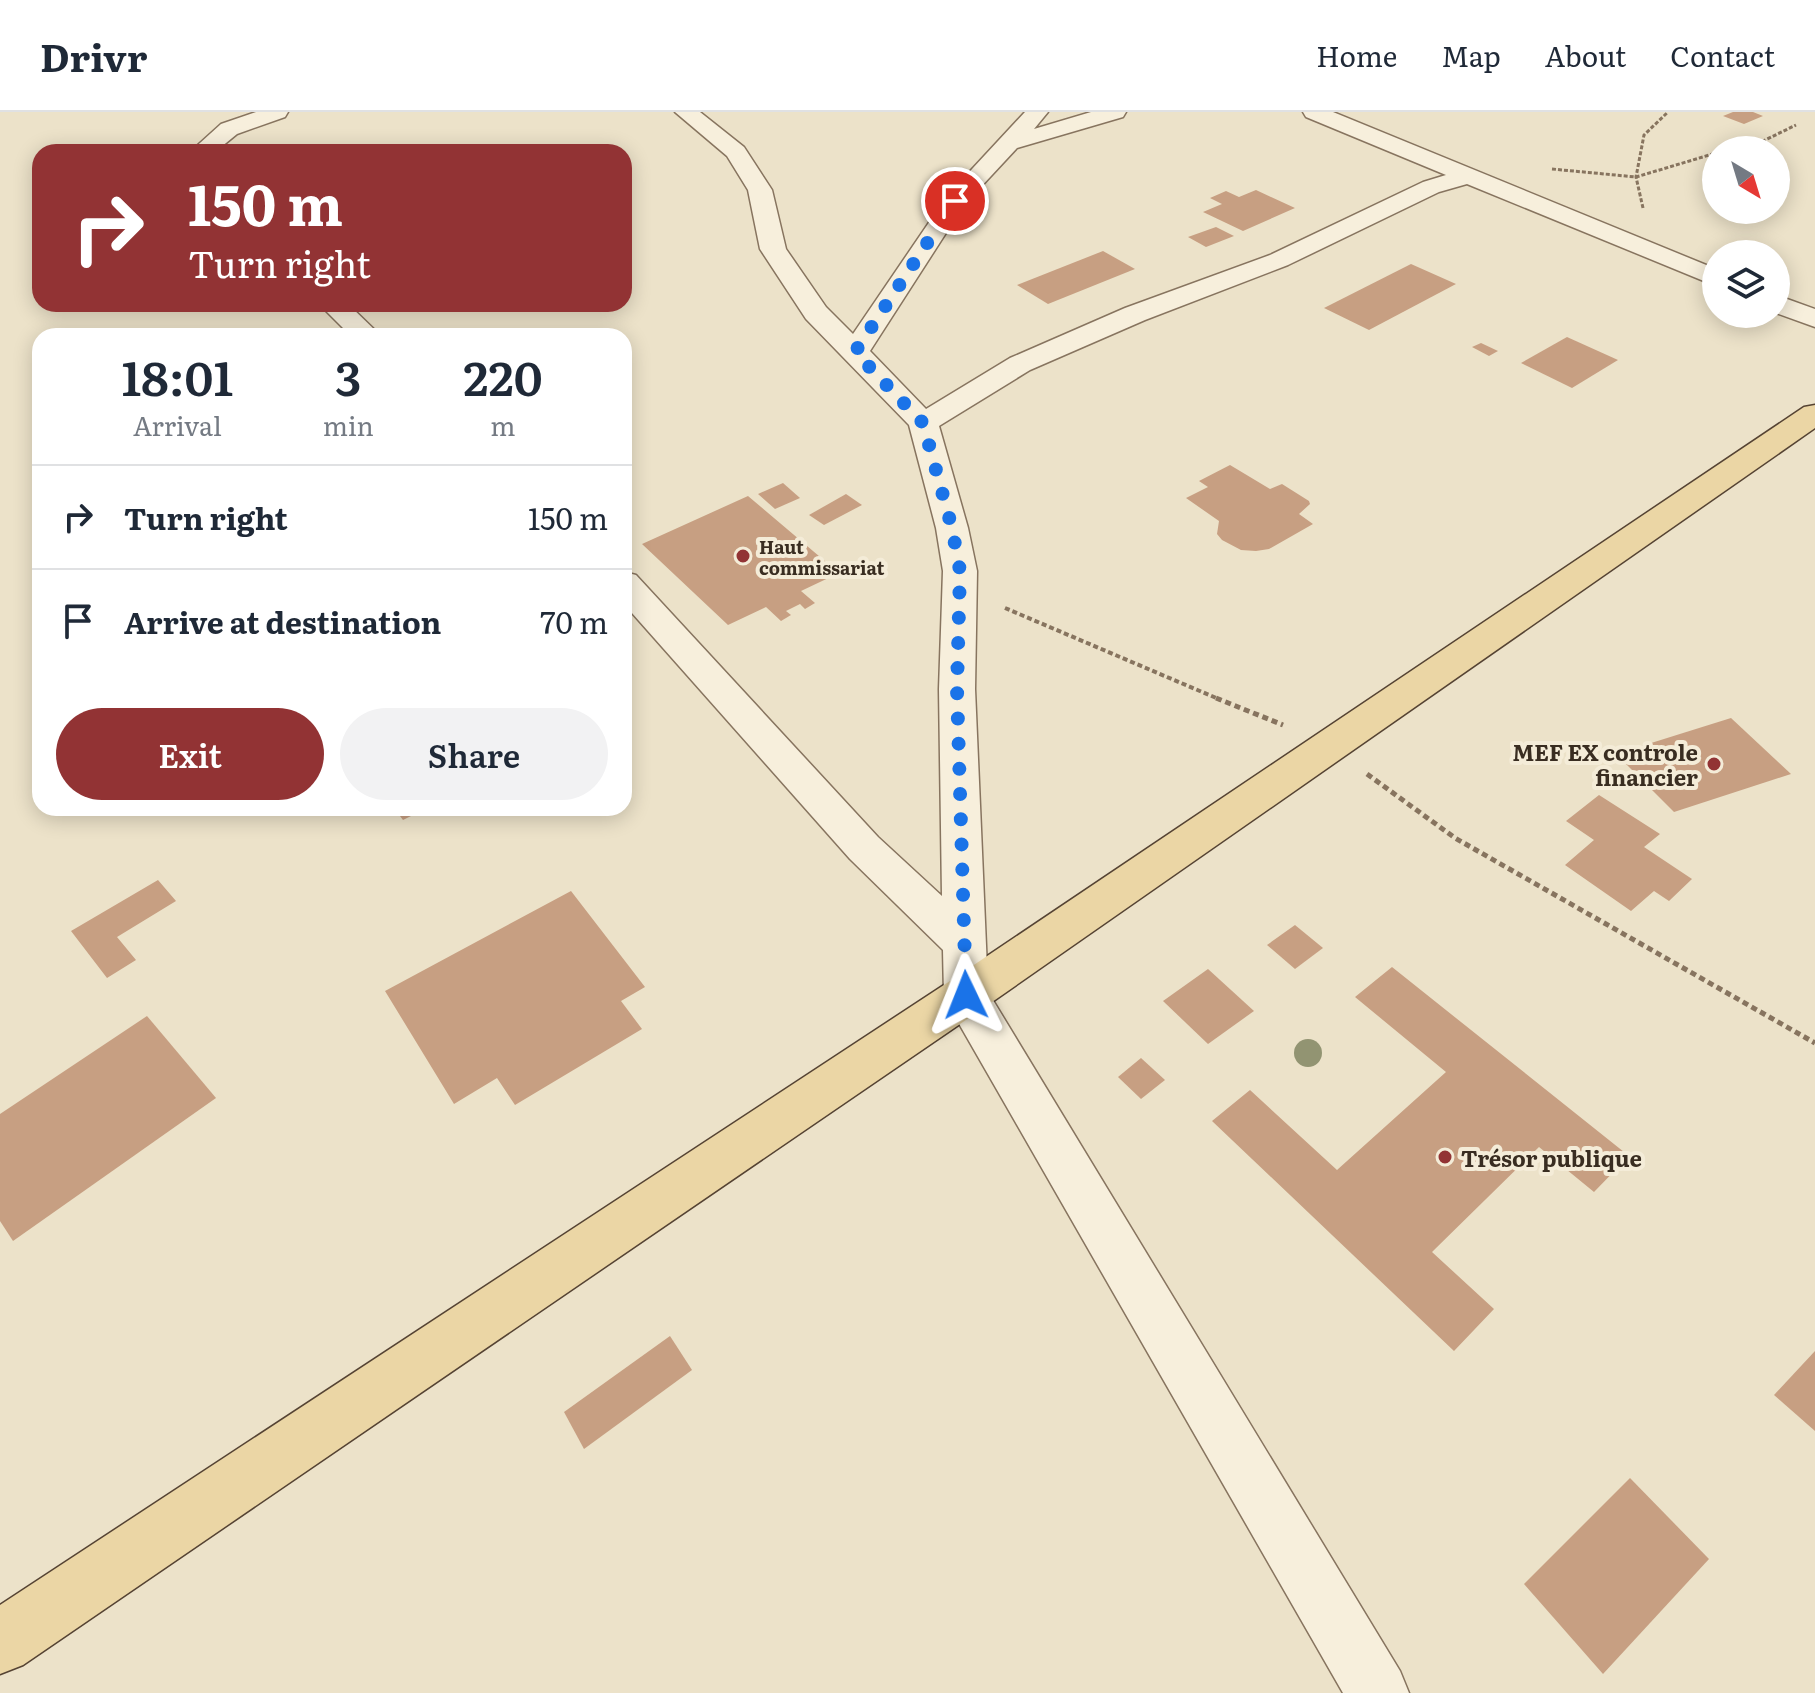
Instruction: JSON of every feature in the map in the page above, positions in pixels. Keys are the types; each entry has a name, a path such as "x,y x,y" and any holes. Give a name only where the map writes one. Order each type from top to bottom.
{"main road":[{"path":"0,1642 966,995 1327,744 1815,414"}],"street":[{"path":"211,144 229,129 277,112"},
{"path":"686,112 736,152 760,190 773,249 816,313 923,423 952,528 960,571 957,689 966,995 1378,1693"},
{"path":"855,352 955,201 1037,112"},
{"path":"1012,142 1115,112"},
{"path":"1314,112 1702,272"},
{"path":"1371,112 1648,225"},
{"path":"923,423 1020,364 1135,314 1279,260 1431,187 1468,176"},
{"path":"1790,282 1815,292"},
{"path":"1790,309 1815,319"},
{"path":"341,312 358,328"},
{"path":"632,592 864,848 964,943"}],"path":[{"path":"1648,225 1636,177 1644,135 1668,112"},
{"path":"1773,136 1796,125"},
{"path":"1495,163 1636,177 1702,157"},
{"path":"960,571 1010,612 1327,744 1455,838 1815,1043"}],"building":[{"path":"1733,112 1753,112 1763,116 1744,124 1723,116"},
{"path":"1256,190 1295,208 1243,231 1203,212 1222,204 1210,198 1226,191 1239,197"},
{"path":"1216,227 1234,236 1206,247 1188,237"},
{"path":"1103,251 1135,269 1048,304 1017,285"},
{"path":"1411,264 1456,284 1369,330 1324,308"},
{"path":"1567,337 1618,360 1572,388 1521,363"},
{"path":"1481,343 1498,351 1489,356 1472,347"},
{"path":"1230,465 1270,489 1282,484 1309,501 1310,504 1299,514 1313,524 1269,549 1241,550 1222,540 1217,534 1219,521 1186,498 1208,487 1199,481"},
{"path":"783,483 800,498 775,509 758,494"},
{"path":"846,494 862,505 824,525 809,515"},
{"path":"748,496 839,573 801,591 815,603 805,609 800,604 786,611 791,615 781,621 766,607 728,625 642,544"},
{"path":"1731,718 1791,774 1674,812 1616,754"},
{"path":"1599,795 1660,834 1644,847 1692,879 1669,901 1654,891 1631,911 1565,865 1594,840 1566,821"},
{"path":"158,880 176,901 117,937 136,960 107,978 71,931"},
{"path":"571,891 645,987 621,1001 642,1029 515,1105 497,1078 454,1104 385,991"},
{"path":"1295,925 1323,948 1295,969 1267,945"},
{"path":"1392,967 1629,1156 1594,1192 1539,1147 1432,1252 1494,1309 1454,1351 1212,1121 1250,1090 1337,1170 1446,1072 1355,997"},
{"path":"1208,969 1254,1011 1208,1044 1163,1001"},
{"path":"147,1016 216,1098 13,1241 0,1221 0,1114"},
{"path":"1141,1058 1165,1080 1141,1099 1118,1077"},
{"path":"670,1336 692,1370 584,1449 564,1412"},
{"path":"1815,1351 1815,1431 1774,1395"},
{"path":"1630,1478 1709,1559 1603,1674 1524,1584"}],"place":[{"name":"Haut commissariat","path":"743,556"},
{"name":"MEF EX controle financier","path":"1714,764"},
{"name":"Trésor publique","path":"1445,1157"}],"route":[{"path":"955,201 855,352 923,423 952,528 960,571 957,689 966,995"}]}
